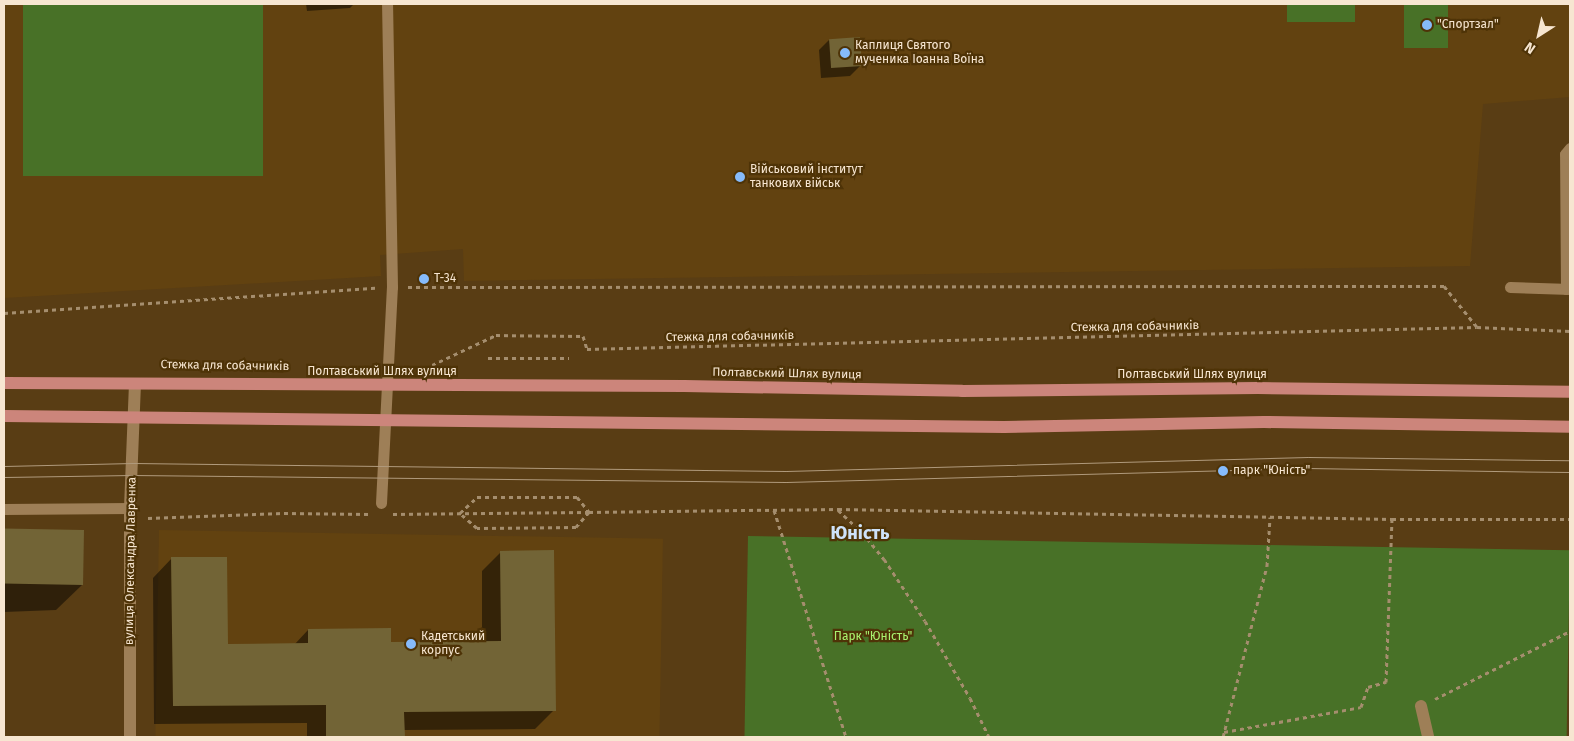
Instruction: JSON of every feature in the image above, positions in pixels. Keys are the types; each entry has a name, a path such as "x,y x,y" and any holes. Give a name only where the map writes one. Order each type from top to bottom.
{"main road":[{"name":"Полтавський Шлях вулиця","path":"4,383 684,386 962,391 1258,388 1570,392"},
{"path":"4,416 1004,427 1264,422 1570,427"}],"street":[{"name":"вулиця Олександра Лавренка","path":"130,737 130,508 136,384"},
{"path":"1421,706 1428,737"}],"lane":[{"path":"381,503 392,287 387,4"},
{"path":"1510,287 1568,289 1565,154 1570,148"},
{"path":"4,509 130,508"}],"path":[{"path":"4,314 392,287 1444,286 1476,327 1570,332"},
{"name":"Стежка для собачників","path":"425,369 496,334 583,336 587,350 1476,327"},
{"path":"488,358 569,358"},
{"path":"477,497 577,497 589,512 576,528 476,528 460,514 477,497"},
{"path":"774,510 846,737"},
{"path":"838,510 862,532 884,559 930,630 970,698 989,737"},
{"path":"486,512 838,510 1392,519 1570,519"},
{"path":"1223,737 1267,566 1270,517"},
{"path":"1224,732 1360,707 1368,687 1386,682 1392,519"},
{"path":"1421,706 1570,631"}],"shaded area":[{"name":"Військовий інститут танкових військ","path":"4,4 1570,4 1570,97 1483,104 1470,266 464,281 463,249 380,255 381,276 4,298"},
{"path":"159,530 663,539 659,737 155,737"}],"green space":[{"path":"23,4 263,4 263,176 23,176"},
{"path":"1287,4 1355,4 1355,22 1287,22"},
{"name":"\"Спортзал\"","path":"1404,4 1448,4 1448,48 1404,48"},
{"name":"Парк \"Юність\"","path":"748,536 1570,550 1567,737 744,737"}],"building":[{"name":"Каплиця Святого мученика Іоанна Воїна","path":"860,37 862,66 831,68 829,39"},
{"path":"4,529 84,530 83,585 4,584"},
{"name":"Кадетський корпус","path":"554,550 556,711 404,712 405,737 326,737 326,705 173,706 171,557 227,557 228,644 308,643 308,629 391,628 391,642 501,641 500,551"}],"tram line":[{"path":"4,466 133,463 786,471 1308,457 1570,460"},
{"path":"4,477 132,475 786,482 1308,468 1570,472"}],"place":[{"name":"\"Спортзал\"","path":"1427,25"},
{"name":"Каплиця Святого мученика Іоанна Воїна","path":"845,53"},
{"name":"Військовий інститут танкових військ","path":"740,177"},
{"name":"T-34","path":"424,279"},
{"name":"парк \"Юність\"","path":"1223,471"},
{"name":"Кадетський корпус","path":"411,644"}],"district":[{"name":"Юність","path":"860,533"}]}
